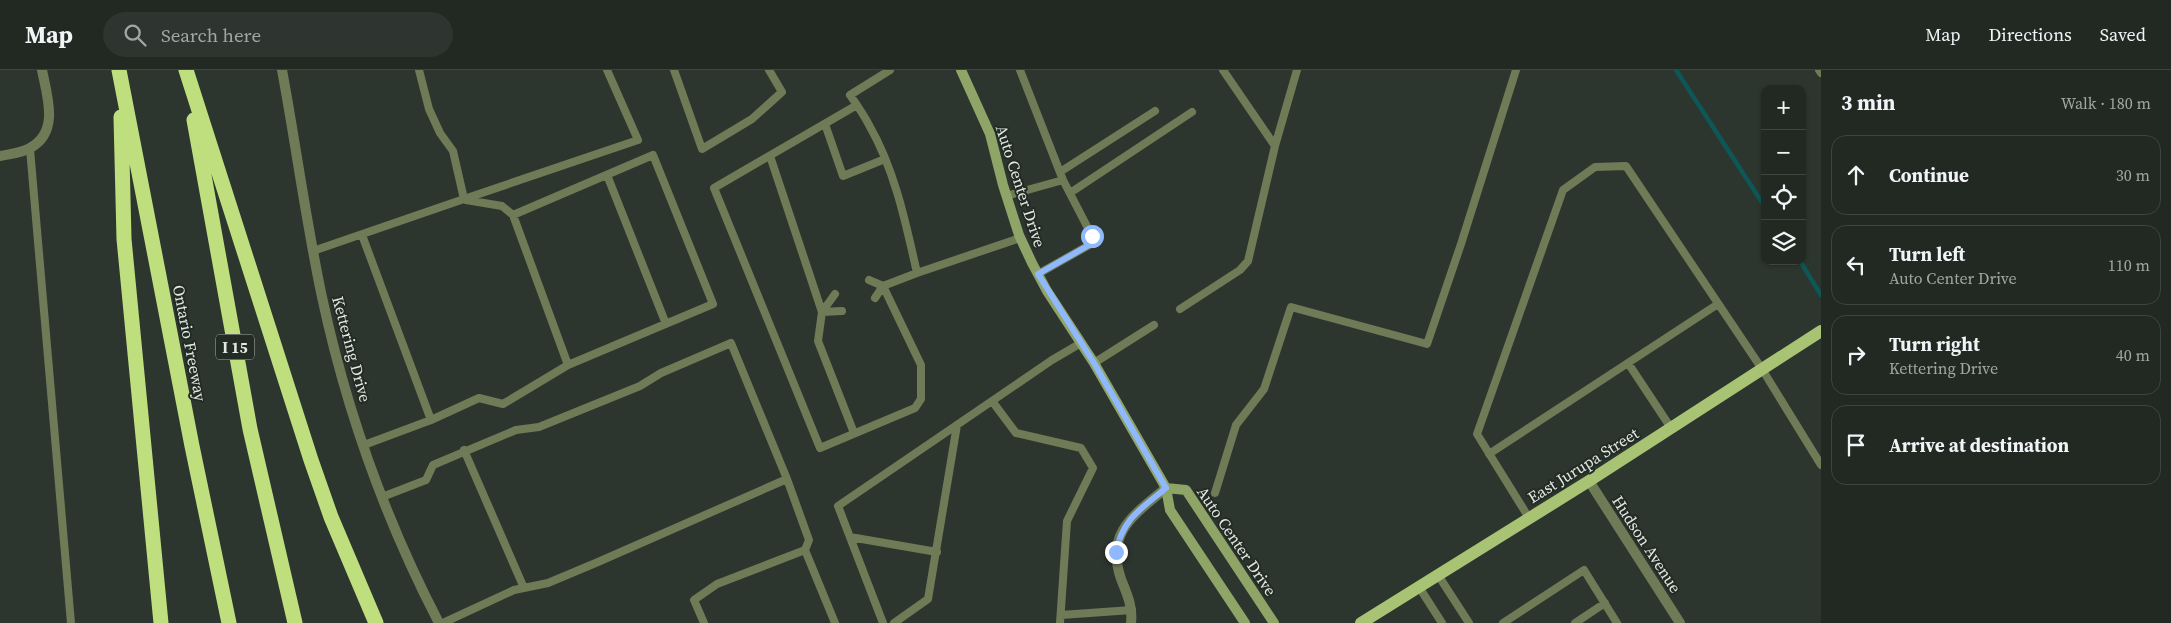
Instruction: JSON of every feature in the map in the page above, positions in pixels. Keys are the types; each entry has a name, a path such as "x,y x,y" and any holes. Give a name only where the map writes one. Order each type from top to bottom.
{"highway":[{"name":"I 15","path":"186,70 250,429 294,623"},
{"path":"186,70 311,460 334,526 376,623"},
{"path":"119,71 124,239 160,623"},
{"name":"Ontario Freeway","path":"119,71 192,446 230,623"}],"main road":[{"name":"East Jurupa Street","path":"1361,623 1589,481 1818,333"}],"street":[{"path":"0,156 30,149 44,136 49,123 50,109 42,70"},
{"name":"Kettering Drive","path":"282,70 323,298 348,397 382,497 439,623"},
{"name":"Auto Center Drive","path":"964,71 990,134 1006,196 1020,238 1038,274 1094,363 1166,488 1170,510 1245,623"},
{"name":"Hudson Avenue","path":"1589,481 1680,623"},
{"path":"1131,623 1132,610 1116,563 1118,541 1128,520 1166,488"},
{"name":"Auto Center Drive","path":"1166,488 1186,490 1274,623"}],"lane":[{"path":"419,70 429,109 440,132 453,151 464,200"},
{"path":"314,251 638,140 607,70"},
{"path":"674,70 702,149 752,119 782,92 768,70"},
{"path":"890,70 850,96 870,126 885,159 908,232 917,273"},
{"path":"1020,70 1061,176 1092,236 1091,244 1038,274"},
{"path":"1223,70 1275,146"},
{"path":"1180,309 1240,270 1248,261 1275,146 1297,70"},
{"path":"1215,493 1236,425 1264,389 1291,307 1427,344 1516,70"},
{"path":"857,105 714,188 820,448 915,408 921,399 921,365 883,286 869,280"},
{"path":"1006,196 1061,176 1155,111"},
{"path":"1070,193 1192,112"},
{"path":"825,124 843,176 885,159"},
{"path":"30,149 71,623"},
{"path":"364,445 431,420 479,398 503,404 568,365 713,304 653,156 513,214"},
{"path":"770,156 822,312 818,341 854,433"},
{"path":"1529,518 1477,434 1563,190 1596,167 1626,166 1762,370 1821,465"},
{"path":"607,175 666,324"},
{"path":"464,200 502,206 513,214 568,365"},
{"path":"362,235 431,420"},
{"path":"875,298 883,286 1020,238"},
{"path":"822,312 835,294"},
{"path":"1489,454 1718,304"},
{"path":"822,312 842,311"},
{"path":"1094,363 1154,325"},
{"path":"382,497 426,480 433,465 464,450 516,430 539,427 640,386 661,373 732,343 787,479 809,540 805,550 834,623"},
{"path":"883,623 838,506 1052,360 1081,343"},
{"path":"1628,363 1671,428"},
{"path":"992,401 1016,433 1081,448 1093,468 1067,521 1061,619 1132,610"},
{"path":"894,623 928,599 957,425"},
{"path":"464,450 524,588"},
{"path":"443,623 514,590 548,583 787,479"},
{"path":"850,537 937,552"},
{"path":"704,623 694,600 717,584 805,550"},
{"path":"1503,623 1584,570 1617,623"},
{"path":"1438,575 1469,623"},
{"path":"1419,587 1442,623"},
{"path":"1575,623 1604,603"}],"waterway":[{"path":"1676,70 1761,201"},
{"path":"1802,265 1821,295"}],"route":[{"path":"1092,236 1091,244 1038,274 1094,363 1166,488 1128,520 1122,530 1116,552"}]}
